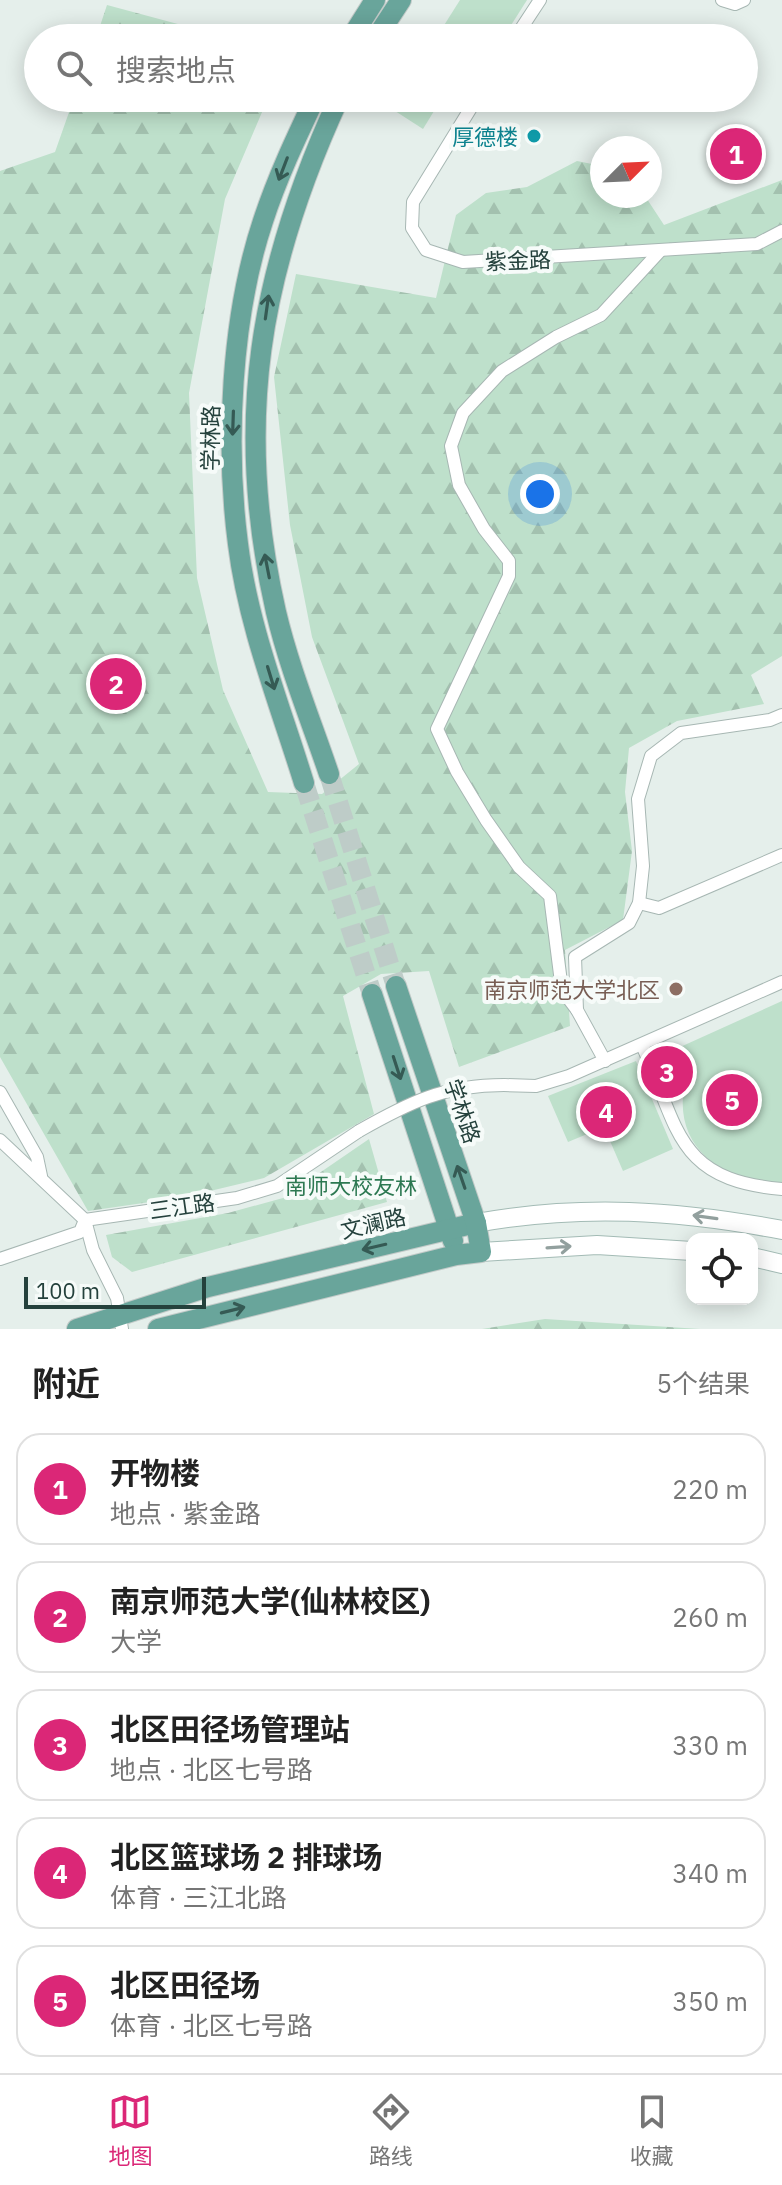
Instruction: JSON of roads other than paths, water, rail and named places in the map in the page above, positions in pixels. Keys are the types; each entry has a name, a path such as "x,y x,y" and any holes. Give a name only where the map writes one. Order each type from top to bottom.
{"main road":[{"path":"360,24 375,0"},
{"path":"385,24 401,0"},
{"name":"学林路","path":"304,783 253,620 238,546 232,465 235,373 259,237 286,159 308,112"},
{"name":"学林路","path":"329,774 277,616 262,542 256,450 258,372 268,294 305,172 333,112"},
{"name":"学林路","path":"396,986 476,1223 481,1252"},
{"path":"372,994 456,1255"},
{"name":"文澜路","path":"77,1329 120,1322 208,1287 525,1214 600,1209 672,1213 782,1230"},
{"path":"158,1329 456,1255 597,1245 686,1251"},
{"path":"758,1258 782,1264"}],"street":[{"path":"524,24 540,0"},
{"path":"722,0 735,4 744,0"},
{"name":"紫金路","path":"468,112 413,202 412,228 426,250 463,262 757,244 782,231"},
{"path":"605,1061 577,1010 562,990 550,896 519,867 486,820 457,772 437,729 509,576 509,561 484,529 459,485 451,446 463,413 502,371 556,337 601,315 660,251"},
{"path":"577,1010 575,957 629,923 639,903 643,855 638,799 651,756 681,733 770,720 782,715"},
{"path":"639,903 659,908 782,855"},
{"name":"三江路","path":"0,1259 80,1232 85,1220 237,1198 277,1186 359,1131 432,1093 475,1085 536,1086 605,1061 782,982"},
{"path":"642,1045 691,1156 714,1174 749,1186 782,1189"},
{"path":"0,1092 37,1157 41,1176"},
{"path":"0,1140 85,1220 93,1250 117,1298 120,1322"}],"tunnel":[{"path":"329,774 396,986"},
{"path":"304,783 372,994"}],"place":[{"name":"厚德楼","path":"534,136"},
{"name":"开物楼","path":"736,154"},
{"name":"南京师范大学(仙林校区)","path":"116,684"},
{"name":"南京师范大学北区","path":"676,989"},
{"name":"北区田径场管理站","path":"667,1072"},
{"name":"北区田径场","path":"732,1100"},
{"name":"北区篮球场 2 排球场","path":"606,1112"}],"park label":[{"name":"南师大校友林","path":"351,1185"}]}
